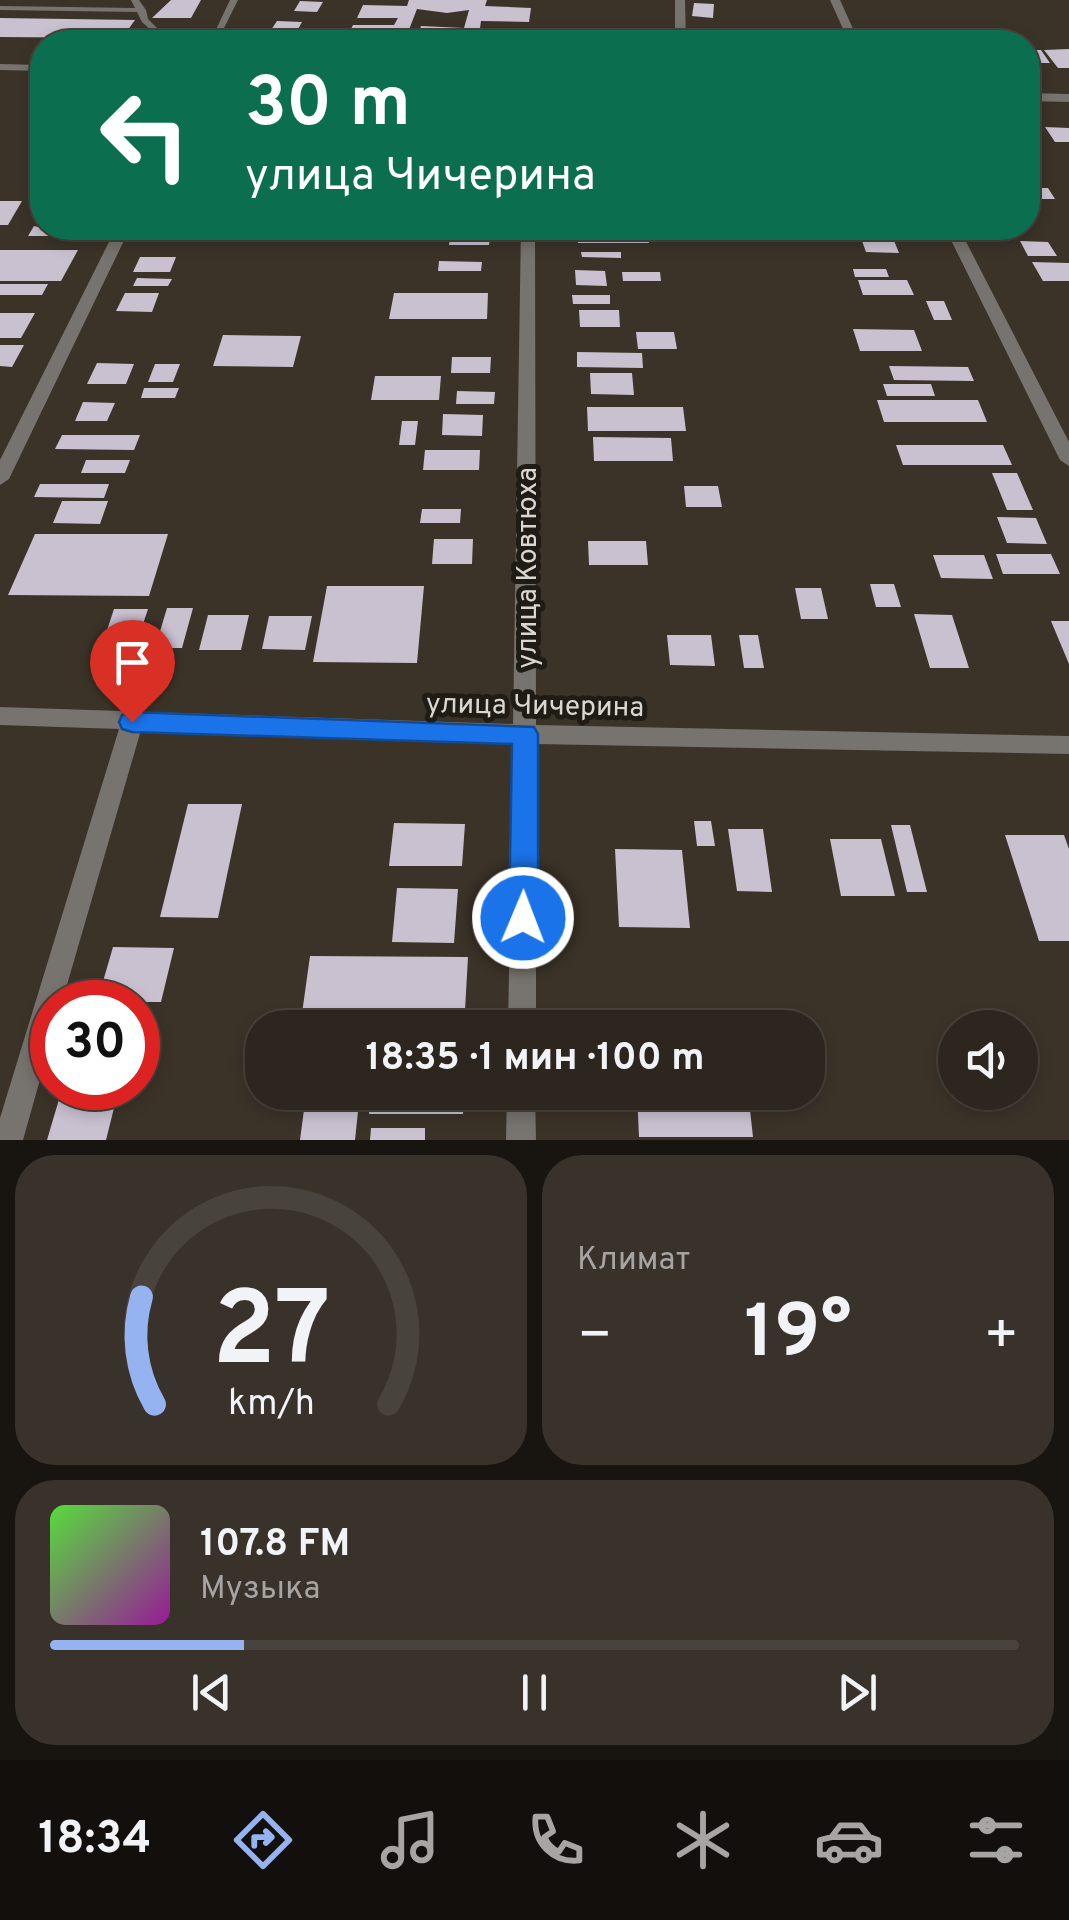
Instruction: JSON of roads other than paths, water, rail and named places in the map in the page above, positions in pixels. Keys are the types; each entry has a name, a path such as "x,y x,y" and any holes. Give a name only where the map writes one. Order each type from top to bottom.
{"street":[{"path":"680,0 680,30"},
{"path":"834,0 848,30"},
{"path":"0,67 30,68"},
{"path":"1040,97 1069,98"},
{"path":"0,480 116,240"},
{"name":"улица Ковтюха","path":"522,1010 528,240"},
{"path":"958,240 1069,460"},
{"name":"улица Чичерина","path":"0,716 525,734 1069,745"},
{"path":"8,1140 132,722"},
{"path":"521,1140 522,1110"}],"lane":[{"path":"135,0 145,20 155,30"},
{"path":"219,30 234,0"},
{"path":"0,8 142,10"}]}
